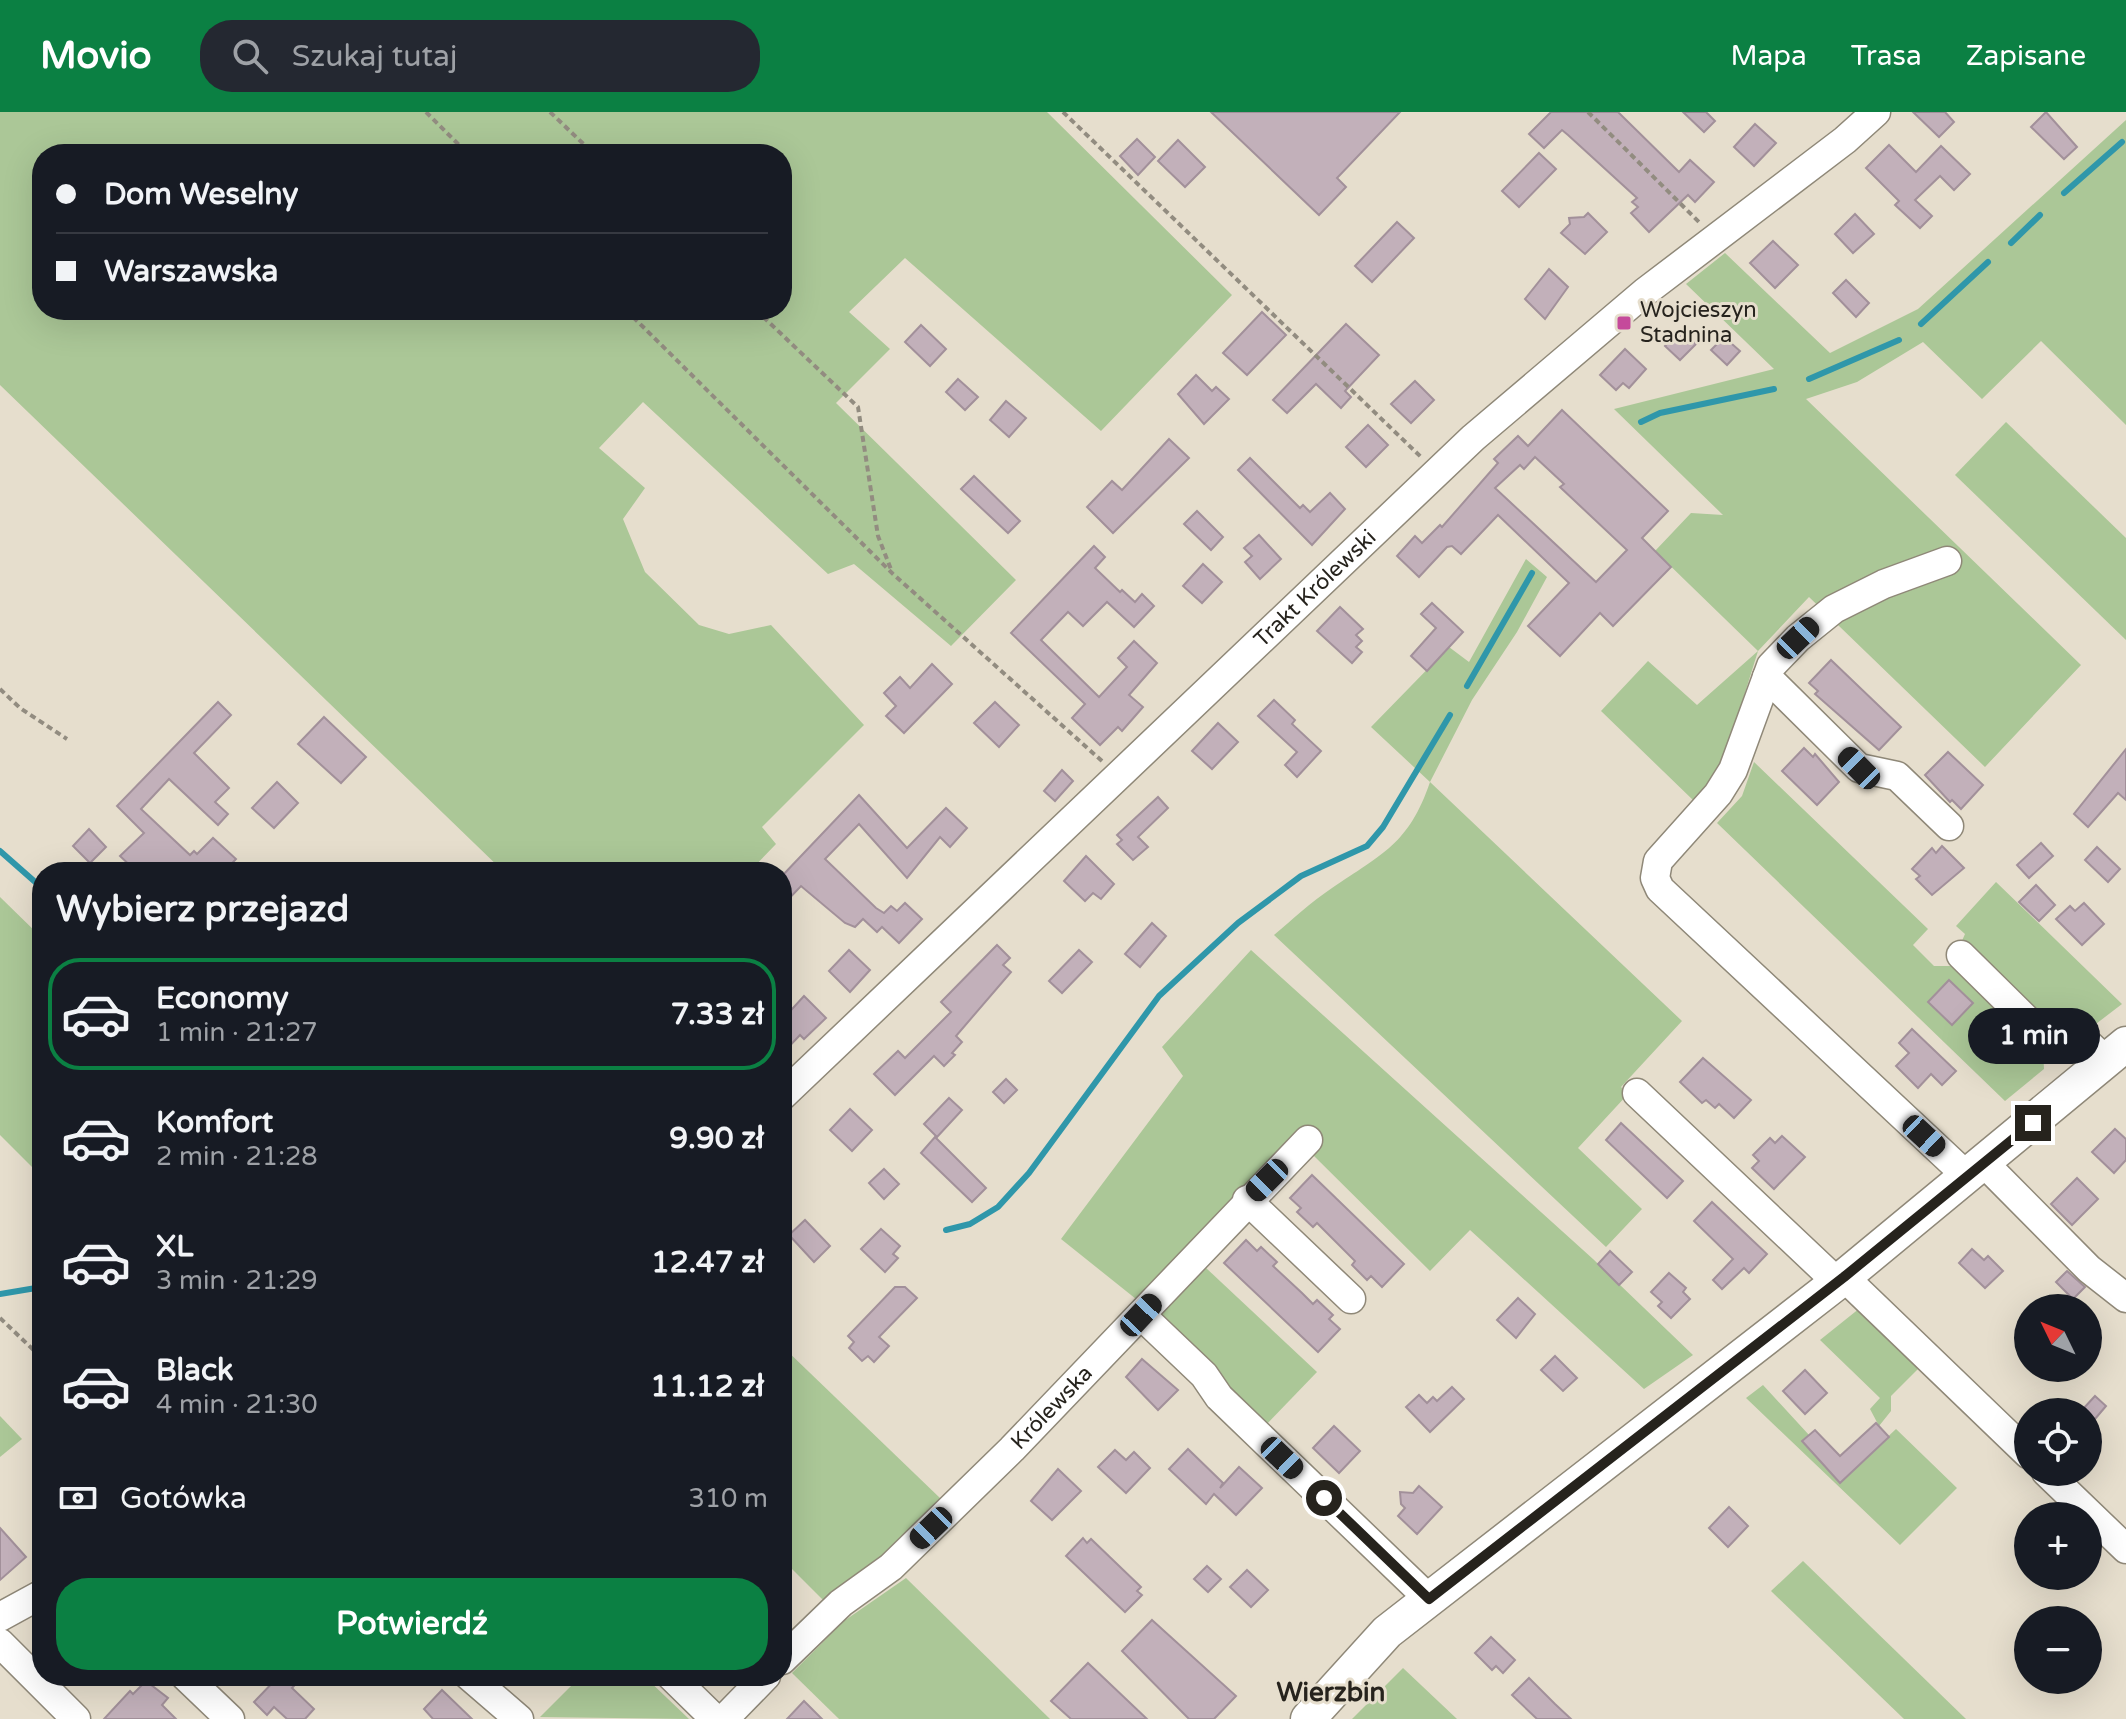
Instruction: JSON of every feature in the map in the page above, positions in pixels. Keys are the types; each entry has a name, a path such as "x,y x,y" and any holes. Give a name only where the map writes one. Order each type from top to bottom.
{"main road":[{"path":"1308,1719 1360,1659 1429,1599 1840,1280 2116,1053"}],"street":[{"name":"Trakt Królewski","path":"792,1087 1439,470 1525,392 1715,237 1845,140 1876,112"},
{"path":"1947,561 1884,584 1834,609 1798,638 1771,666 1733,770 1704,810 1658,861 1655,878 1660,889 1976,1170 2126,1298"},
{"path":"1767,677 1859,768 1897,776 1949,826"},
{"path":"1961,955 2034,1027 2056,1038 2071,1034 2116,1053"},
{"path":"1637,1093 2014,1441"},
{"name":"Królewska","path":"792,1650 841,1603 891,1567 1141,1315 1247,1200 1308,1140"},
{"path":"1247,1200 1351,1299"},
{"path":"1141,1315 1204,1375 1219,1397 1429,1599"},
{"path":"2061,1486 2126,1549"},
{"path":"0,1617 32,1599"},
{"path":"0,1643 32,1675"},
{"path":"43,1686 76,1719"},
{"path":"195,1686 230,1719"},
{"path":"481,1686 519,1719"},
{"path":"681,1686 715,1719"},
{"path":"724,1719 756,1686"}],"path":[{"path":"426,112 458,144"},
{"path":"550,112 584,144"},
{"path":"1063,112 1236,282 1439,470"},
{"path":"1588,112 1715,237"},
{"path":"636,320 893,574 1120,777"},
{"path":"767,320 858,407 878,536 893,574"},
{"path":"0,689 20,708 67,739"},
{"path":"0,1318 32,1348"}],"green space":[{"path":"0,112 1047,112 1232,295 1101,431 905,258 849,312 890,349 836,403 1016,580 951,646 854,564 828,574 643,402 599,448 645,488 623,519 645,572 699,625 729,634 771,625 864,725 762,827 776,844 759,862 494,862 0,385"},
{"path":"2126,120 2126,425 2041,341 1982,399 1923,342 1857,382 1806,399 2081,665 1985,767 1809,597 1758,651 1655,551 1691,513 1723,515 1614,409 1774,369 1686,284 1725,253 1830,353 1918,309"},
{"path":"2006,422 2126,538 2126,640 1955,475"},
{"path":"1526,559 1547,577 1517,632 1472,700 1430,782 1371,727 1449,647 1469,662"},
{"path":"1758,651 1720,773 1694,801 1601,711 1648,661 1697,705"},
{"path":"1754,762 1928,929 1913,945 1934,966 1956,966 2043,1049 2044,1069 2005,1101 1717,823 1742,796"},
{"path":"1430,782 1682,1021 1621,1087 1628,1094 1578,1148 1642,1209 1606,1247 1274,935 1317,899 1392,846 1413,820"},
{"path":"1996,882 2122,1004 2088,1030 2058,1029 1961,943 1965,934 1956,926"},
{"path":"0,897 32,928 32,1167 0,1135"},
{"path":"1251,950 1593,1259 1693,1355 1644,1389 1470,1230 1430,1271 1313,1155 1174,1264 1136,1299 1061,1239 1183,1076 1162,1047"},
{"path":"1205,1267 1317,1372 1262,1429 1158,1318"},
{"path":"1860,1308 1918,1369 1891,1396 1891,1411 1879,1426 1870,1409 1880,1398 1820,1340"},
{"path":"792,1356 941,1499 883,1560 824,1601 792,1569"},
{"path":"1763,1385 1809,1435 1802,1442 1840,1482 1896,1429 1957,1488 1900,1545 1746,1398"},
{"path":"0,1416 22,1439 0,1457"},
{"path":"1803,1561 1966,1719 1904,1719 1771,1591"},
{"path":"906,1578 1050,1719 839,1719 792,1673 844,1621"},
{"path":"1403,1668 1457,1719 1352,1719"},
{"path":"571,1686 654,1686 689,1719 540,1717"}],"building":[{"path":"1211,112 1400,112 1337,178 1346,187 1319,215"},
{"path":"1551,112 1618,112 1679,172 1690,160 1714,182 1695,202 1688,195 1649,232 1631,213 1638,207 1632,202 1637,198 1562,130 1544,148 1529,134"},
{"path":"1683,112 1706,112 1715,121 1704,132"},
{"path":"1913,112 1945,112 1954,122 1939,137"},
{"path":"2046,112 2077,147 2064,159 2031,127"},
{"path":"1755,124 1776,143 1754,166 1734,147"},
{"path":"1137,139 1155,157 1138,175 1120,156"},
{"path":"1178,140 1205,167 1185,187 1158,161"},
{"path":"1889,145 1916,172 1941,146 1970,174 1954,190 1940,176 1915,200 1932,216 1920,228 1895,205 1899,201 1866,168"},
{"path":"1539,153 1556,169 1519,207 1502,191"},
{"path":"1588,213 1607,232 1585,254 1561,233 1570,224 1569,218 1584,217"},
{"path":"1855,214 1874,234 1853,253 1835,234"},
{"path":"1397,222 1414,238 1372,282 1355,266"},
{"path":"1773,241 1798,265 1775,288 1750,263"},
{"path":"1549,269 1568,287 1545,319 1525,299"},
{"path":"1846,280 1869,303 1856,317 1833,293"},
{"path":"1262,312 1286,335 1247,375 1223,353"},
{"path":"1346,324 1379,355 1345,391 1351,397 1341,408 1316,384 1287,413 1273,400"},
{"path":"921,325 946,349 930,366 905,342"},
{"path":"1681,329 1696,344 1680,360 1665,346"},
{"path":"1724,337 1740,351 1727,365 1711,350"},
{"path":"1625,349 1646,369 1629,388 1623,383 1616,390 1600,375"},
{"path":"1196,375 1212,391 1216,387 1229,399 1204,424 1178,394"},
{"path":"958,379 978,397 965,410 946,392"},
{"path":"1415,381 1434,400 1411,423 1391,404"},
{"path":"1006,401 1026,418 1009,437 990,420"},
{"path":"1562,410 1668,511 1642,538 1671,567 1613,626 1600,613 1560,656 1528,626 1569,583 1498,515 1461,554 1452,546 1447,547 1419,577 1397,556 1415,536 1422,543 1440,525 1442,527 1498,463 1494,459 1518,436 1528,446","holes":["1535,457 1564,484 1560,487 1627,550 1596,582 1495,488 1520,465 1524,469"]},
{"path":"1368,425 1388,445 1366,467 1346,447"},
{"path":"1169,439 1189,458 1113,533 1087,507 1112,481 1122,490"},
{"path":"1250,458 1300,508 1303,505 1310,512 1330,493 1345,509 1312,545 1238,470"},
{"path":"974,476 1020,521 1008,533 961,489"},
{"path":"1197,511 1223,537 1211,550 1184,524"},
{"path":"1259,535 1281,559 1260,579 1245,562 1252,556 1244,548"},
{"path":"1094,546 1105,557 1095,568 1135,602 1142,594 1154,606 1134,627 1107,602 1083,626 1068,612 1041,640 1099,697 1127,667 1118,658 1134,641 1157,663 1129,695 1143,707 1122,731 1118,727 1100,745 1072,718 1085,704 1011,633"},
{"path":"1203,564 1222,582 1202,603 1183,586"},
{"path":"1432,603 1463,632 1427,671 1411,656 1436,628 1421,614"},
{"path":"1340,607 1363,629 1356,635 1362,641 1356,647 1362,652 1352,663 1317,631"},
{"path":"1831,660 1901,727 1879,750 1815,694 1818,691 1809,683"},
{"path":"932,664 952,684 904,733 886,716 896,706 884,693 900,677 910,688"},
{"path":"1274,700 1295,720 1292,724 1321,751 1297,777 1285,765 1297,752 1258,716"},
{"path":"218,702 231,715 194,753 229,788 215,802 228,814 218,825 169,779 141,809 190,855 194,851 197,854 213,838 236,859 233,862 126,862 120,856 144,833 117,806"},
{"path":"995,702 1019,725 999,747 974,723"},
{"path":"324,717 366,757 341,783 298,744"},
{"path":"1218,723 1238,742 1212,769 1192,751"},
{"path":"1804,748 1813,757 1815,754 1839,782 1817,805 1782,771"},
{"path":"2126,749 2126,800 2118,793 2088,827 2074,814"},
{"path":"1948,752 1983,785 1961,809 1952,800 1950,802 1925,775"},
{"path":"1062,770 1073,781 1055,801 1044,791"},
{"path":"277,782 298,803 274,828 252,808"},
{"path":"859,795 907,848 946,808 967,828 950,847 940,837 907,878 859,824 825,859 884,913 891,906 897,911 905,903 922,919 899,943 882,927 877,932 863,919 855,927 845,923 801,886 792,895 792,865"},
{"path":"1158,797 1168,808 1138,837 1148,847 1133,860 1117,844 1122,840 1117,835"},
{"path":"89,829 106,847 89,862 73,846"},
{"path":"2041,843 2053,856 2029,878 2017,865"},
{"path":"1942,846 1964,868 1932,895 1916,879 1920,876 1912,869 1932,848 1936,853"},
{"path":"2097,847 2120,869 2108,882 2085,860"},
{"path":"1086,856 1114,884 1101,899 1093,893 1085,901 1064,881"},
{"path":"2036,885 2055,905 2039,921 2019,902"},
{"path":"2084,903 2104,924 2082,945 2056,919 2070,906 2075,911"},
{"path":"1152,923 1166,936 1140,967 1125,954"},
{"path":"997,945 1010,958 1003,965 1011,972 956,1036 962,1042 952,1053 955,1055 944,1066 934,1056 895,1095 874,1074 898,1051 905,1058 951,1012 941,1002"},
{"path":"849,950 870,970 850,992 829,971"},
{"path":"1079,950 1092,962 1062,993 1049,981"},
{"path":"1949,980 1973,1003 1952,1025 1928,1002"},
{"path":"804,996 826,1018 804,1039 800,1035 792,1043 792,1009"},
{"path":"1912,1029 1956,1071 1942,1085 1931,1074 1918,1088 1896,1066 1909,1053 1899,1043"},
{"path":"1703,1058 1751,1100 1734,1118 1719,1104 1715,1108 1706,1100 1702,1103 1680,1082"},
{"path":"1006,1079 1017,1090 1004,1103 993,1092"},
{"path":"949,1098 962,1110 937,1137 924,1124"},
{"path":"850,1109 872,1130 852,1151 830,1130"},
{"path":"1621,1123 1683,1181 1667,1198 1606,1140"},
{"path":"2115,1129 2126,1139 2126,1160 2114,1173 2092,1152"},
{"path":"1782,1136 1805,1157 1774,1189 1752,1168 1759,1161 1753,1155 1770,1138 1775,1143"},
{"path":"935,1137 986,1188 972,1202 921,1153"},
{"path":"884,1169 899,1184 884,1199 869,1183"},
{"path":"1312,1175 1404,1264 1382,1287 1371,1276 1367,1280 1352,1265 1355,1261 1317,1223 1313,1227 1297,1212 1301,1208 1290,1198"},
{"path":"2077,1178 2098,1199 2072,1225 2051,1204"},
{"path":"1712,1202 1767,1254 1749,1273 1744,1268 1722,1289 1713,1280 1733,1259 1694,1221"},
{"path":"805,1220 830,1246 814,1262 792,1238 792,1232"},
{"path":"881,1229 900,1246 893,1254 898,1258 885,1272 861,1249"},
{"path":"1246,1240 1257,1251 1261,1247 1277,1262 1273,1266 1313,1304 1317,1300 1333,1315 1329,1319 1340,1329 1318,1352 1224,1263"},
{"path":"1972,1249 1984,1260 1988,1256 2003,1271 1985,1288 1959,1263"},
{"path":"1610,1251 1632,1272 1619,1285 1598,1264"},
{"path":"2067,1271 2085,1287 2078,1294 2068,1294 2056,1282"},
{"path":"1669,1273 1686,1288 1683,1292 1690,1299 1671,1318 1658,1306 1662,1302 1651,1292"},
{"path":"895,1287 905,1287 917,1298 879,1337 889,1346 874,1362 868,1356 862,1361 849,1348 854,1342 848,1336"},
{"path":"1518,1298 1535,1314 1516,1338 1497,1320"},
{"path":"1555,1356 1577,1378 1563,1391 1541,1370"},
{"path":"1142,1359 1178,1390 1158,1410 1126,1377"},
{"path":"1805,1370 1827,1393 1805,1414 1783,1391"},
{"path":"1452,1387 1464,1399 1430,1432 1406,1407 1419,1395 1427,1403 1433,1397 1437,1401"},
{"path":"1876,1423 1889,1437 1840,1483 1802,1441 1815,1430 1840,1456"},
{"path":"1334,1426 1360,1451 1339,1473 1313,1448"},
{"path":"1188,1449 1223,1483 1220,1488 1239,1467 1262,1488 1236,1515 1214,1494 1206,1504 1169,1469"},
{"path":"1115,1450 1126,1460 1134,1452 1150,1468 1126,1493 1098,1467"},
{"path":"1058,1469 1081,1491 1052,1520 1031,1501"},
{"path":"1419,1486 1442,1507 1417,1534 1398,1516 1405,1508 1401,1504 1400,1492 1413,1493"},
{"path":"1729,1507 1748,1526 1728,1547 1709,1528"},
{"path":"0,1528 26,1557 0,1580"},
{"path":"1083,1538 1087,1543 1091,1539 1141,1587 1137,1591 1142,1595 1125,1612 1066,1556"},
{"path":"1207,1566 1221,1579 1208,1592 1194,1579"},
{"path":"1247,1570 1268,1590 1251,1607 1230,1587"},
{"path":"1152,1620 1236,1696 1214,1719 1189,1719 1122,1651"},
{"path":"1491,1637 1515,1660 1503,1673 1496,1666 1492,1670 1475,1653"},
{"path":"1088,1663 1147,1719 1071,1719 1051,1701"},
{"path":"1529,1678 1571,1719 1537,1719 1512,1695"},
{"path":"141,1686 152,1686 168,1698 162,1705 176,1719 104,1719 130,1691 133,1694"},
{"path":"269,1686 294,1686 292,1688 314,1709 305,1719 287,1719 274,1707 267,1715 254,1702"},
{"path":"442,1690 472,1719 433,1719 424,1709"},
{"path":"804,1701 822,1719 787,1719"}],"waterway":[{"path":"2064,193 2122,142"},
{"path":"2011,243 2040,215"},
{"path":"1921,324 1988,262"},
{"path":"1809,379 1899,340"},
{"path":"1641,422 1660,413 1774,389"},
{"path":"1467,686 1532,573"},
{"path":"946,1230 970,1224 998,1207 1029,1173 1159,996 1238,923 1301,876 1367,846 1383,827 1450,715"},
{"path":"0,851 32,879"},
{"path":"0,1294 32,1289"}],"place":[{"name":"Wojcieszyn Stadnina","path":"1624,323"}],"district":[{"name":"Wierzbin","path":"1331,1692"}],"route":[{"path":"1324,1498 1429,1599 1844,1277 2033,1123"}]}
